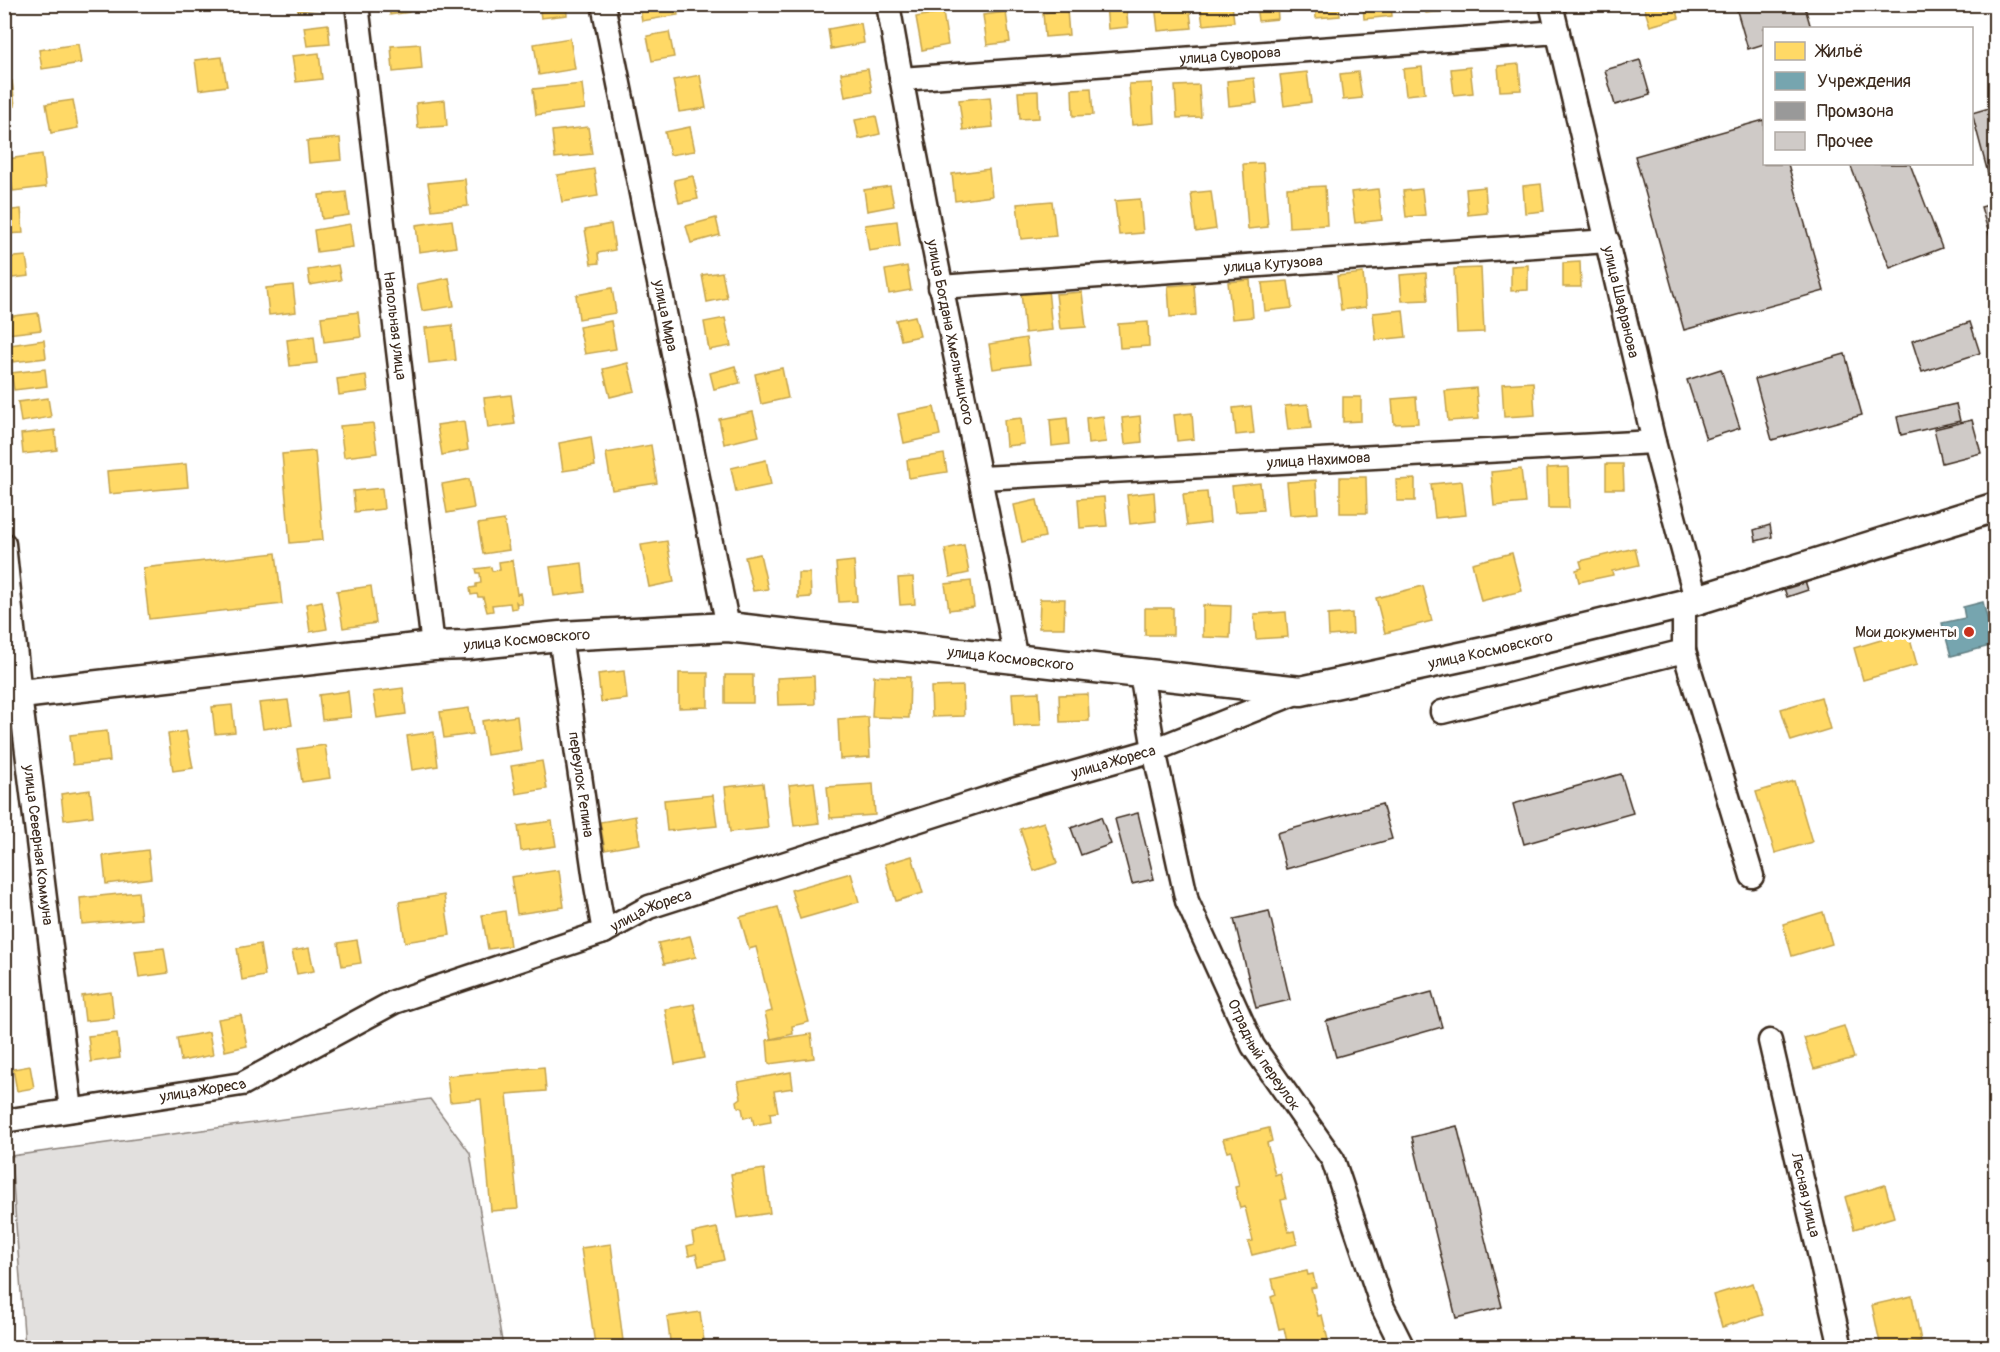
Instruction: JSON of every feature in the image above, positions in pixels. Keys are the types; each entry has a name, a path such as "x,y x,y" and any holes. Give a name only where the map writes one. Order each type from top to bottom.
{"main road":[{"name":"улица Космовского","path":"12,696 433,646 560,636 728,627 1301,691 1498,649 1690,602 1995,507"}],"street":[{"name":"Напольная улица","path":"357,4 433,646"},
{"name":"улица Мира","path":"603,4 728,627"},
{"name":"улица Богдана Хмельницкого","path":"888,4 940,287 981,478 1016,660"},
{"name":"улица Шафранова","path":"1551,4 1608,241 1690,602 1684,651 1752,876"},
{"name":"улица Суворова","path":"901,79 1558,32"},
{"name":"улица Кутузова","path":"940,287 1608,241"},
{"name":"улица Нахимова","path":"981,478 1654,442"},
{"name":"улица Северная Коммуна","path":"4,544 12,696 71,1110"},
{"name":"переулок Репина","path":"560,636 604,932"},
{"path":"1442,712 1684,651"},
{"name":"Отрадный переулок","path":"1141,673 1154,750 1187,901 1253,1046 1333,1160 1382,1306 1402,1347"},
{"name":"улица Жореса","path":"4,1120 242,1084 394,1002 604,932 650,907 1013,790 1154,750 1301,691"},
{"name":"Лесная улица","path":"1770,1041 1841,1347"}],"shaded area":[{"path":"430,1099 470,1153 503,1347 25,1347 11,1156"}],"building: Жильё":[{"path":"297,4 326,4 326,8 298,11"},
{"path":"389,4 408,4 409,12 390,15"},
{"path":"539,4 566,4 567,15 541,18"},
{"path":"639,4 676,4 678,15 642,21"},
{"path":"794,4 826,4 827,7 794,11"},
{"path":"1106,4 1126,4 1128,27 1108,29"},
{"path":"1155,4 1189,4 1192,28 1158,31"},
{"path":"1200,4 1232,4 1234,22 1203,25"},
{"path":"1256,4 1277,4 1278,19 1258,21"},
{"path":"1315,4 1339,4 1340,16 1316,18"},
{"path":"1363,4 1391,4 1392,16 1364,19"},
{"path":"1425,4 1444,4 1445,11 1426,13"},
{"path":"1643,4 1675,4 1679,18 1650,26"},
{"path":"1067,10 1069,35 1045,37 1043,13"},
{"path":"943,12 948,45 922,50 916,17"},
{"path":"1006,12 1010,42 987,45 983,15"},
{"path":"861,23 864,43 831,49 828,29"},
{"path":"328,24 330,44 307,46 304,27"},
{"path":"669,32 674,57 652,61 647,36"},
{"path":"570,38 575,69 539,75 534,44"},
{"path":"78,44 81,63 42,69 39,50"},
{"path":"420,44 422,69 393,72 391,46"},
{"path":"319,53 322,79 296,82 292,56"},
{"path":"222,57 227,86 199,90 195,60"},
{"path":"1519,64 1521,90 1500,91 1498,66"},
{"path":"1422,67 1425,93 1406,95 1403,69"},
{"path":"1470,67 1473,93 1454,95 1451,69"},
{"path":"868,69 872,92 845,97 841,73"},
{"path":"1307,72 1311,102 1284,106 1280,75"},
{"path":"1358,72 1362,98 1343,100 1340,74"},
{"path":"700,75 706,108 679,112 673,80"},
{"path":"1254,78 1257,103 1229,106 1227,81"},
{"path":"12,81 15,106 4,107 4,82"},
{"path":"1152,83 1154,123 1132,125 1129,84"},
{"path":"582,84 585,109 536,115 533,89"},
{"path":"1199,85 1201,117 1177,118 1175,86"},
{"path":"1091,88 1093,115 1073,116 1072,89"},
{"path":"1038,91 1039,118 1020,119 1018,92"},
{"path":"990,97 993,127 963,130 959,100"},
{"path":"73,100 78,128 51,133 46,104"},
{"path":"445,100 447,126 418,128 416,103"},
{"path":"876,116 880,134 859,139 855,120"},
{"path":"588,127 592,154 555,158 552,131"},
{"path":"690,127 695,151 670,155 665,132"},
{"path":"340,138 342,160 309,163 307,141"},
{"path":"42,154 46,187 13,191 8,159"},
{"path":"1263,163 1268,227 1248,229 1243,164"},
{"path":"594,169 598,196 562,202 557,175"},
{"path":"989,169 992,196 955,201 952,174"},
{"path":"693,176 698,199 679,203 674,180"},
{"path":"465,179 468,206 432,210 428,183"},
{"path":"1541,184 1544,211 1525,213 1523,186"},
{"path":"890,186 894,206 867,211 864,190"},
{"path":"1325,186 1327,225 1289,227 1287,188"},
{"path":"1485,187 1487,213 1468,215 1466,189"},
{"path":"1378,189 1382,220 1355,223 1351,192"},
{"path":"1422,189 1425,215 1406,217 1403,191"},
{"path":"1211,191 1216,229 1196,232 1191,193"},
{"path":"346,192 349,215 322,219 319,195"},
{"path":"1140,199 1143,233 1119,235 1115,201"},
{"path":"1052,201 1056,236 1021,239 1017,204"},
{"path":"21,209 23,233 4,234 4,211"},
{"path":"716,218 720,235 691,243 686,226"},
{"path":"452,220 456,247 419,252 416,225"},
{"path":"897,221 900,246 869,251 865,225"},
{"path":"350,224 353,247 317,252 314,230"},
{"path":"611,224 615,250 598,253 599,263 591,264 585,229"},
{"path":"26,256 29,276 4,279 4,258"},
{"path":"1580,262 1581,287 1563,287 1563,263"},
{"path":"338,265 341,280 310,285 308,270"},
{"path":"1528,265 1528,290 1511,291 1511,266"},
{"path":"907,266 911,290 889,294 885,270"},
{"path":"1481,268 1484,332 1457,333 1454,269"},
{"path":"722,272 727,298 707,302 702,275"},
{"path":"1363,273 1366,307 1341,310 1337,276"},
{"path":"1426,273 1428,300 1402,301 1400,275"},
{"path":"449,278 454,306 422,311 417,284"},
{"path":"1250,280 1253,317 1232,319 1228,282"},
{"path":"1288,281 1292,308 1265,311 1262,283"},
{"path":"1194,284 1196,315 1170,317 1168,286"},
{"path":"293,285 296,312 269,315 266,288"},
{"path":"612,288 616,313 579,319 576,295"},
{"path":"1048,289 1052,330 1025,333 1021,292"},
{"path":"1082,292 1086,327 1060,329 1056,294"},
{"path":"1403,310 1406,337 1376,340 1373,313"},
{"path":"358,312 361,337 324,342 321,317"},
{"path":"38,313 41,330 7,334 5,317"},
{"path":"915,316 920,336 901,340 896,320"},
{"path":"725,318 731,346 709,350 704,322"},
{"path":"611,321 616,349 585,354 579,327"},
{"path":"1148,322 1149,346 1120,348 1118,324"},
{"path":"452,325 456,360 429,363 425,328"},
{"path":"314,336 317,363 290,366 287,340"},
{"path":"1026,338 1030,364 993,369 989,344"},
{"path":"44,340 46,358 13,362 10,345"},
{"path":"628,363 635,391 610,397 603,369"},
{"path":"735,366 740,383 714,389 710,373"},
{"path":"782,368 788,398 761,404 755,374"},
{"path":"45,369 47,386 14,390 11,373"},
{"path":"366,375 368,391 339,395 337,379"},
{"path":"1533,382 1535,415 1504,417 1502,384"},
{"path":"1476,388 1479,419 1448,421 1445,391"},
{"path":"511,395 515,424 488,428 484,398"},
{"path":"1343,397 1361,397 1361,421 1343,422"},
{"path":"1416,397 1418,423 1394,424 1392,399"},
{"path":"48,398 51,417 21,422 18,402"},
{"path":"1308,404 1311,428 1288,430 1285,406"},
{"path":"1251,406 1254,433 1236,435 1233,408"},
{"path":"934,407 940,435 904,443 898,414"},
{"path":"753,412 759,436 724,444 719,419"},
{"path":"1192,413 1194,439 1177,441 1174,415"},
{"path":"1103,416 1106,442 1088,444 1086,418"},
{"path":"1140,416 1142,442 1125,444 1122,418"},
{"path":"1021,418 1024,444 1006,446 1004,420"},
{"path":"1067,418 1069,444 1052,446 1050,420"},
{"path":"464,421 468,450 442,455 437,425"},
{"path":"373,423 377,453 344,457 340,426"},
{"path":"55,430 57,450 23,454 21,434"},
{"path":"591,437 595,466 563,471 559,443"},
{"path":"651,445 657,483 612,490 606,453"},
{"path":"315,451 323,540 290,543 282,454"},
{"path":"944,454 947,472 909,478 907,460"},
{"path":"766,460 771,485 736,492 731,468"},
{"path":"186,464 188,487 109,494 107,471"},
{"path":"1606,464 1623,464 1624,489 1606,489"},
{"path":"1568,467 1569,508 1548,508 1547,468"},
{"path":"1521,469 1525,503 1494,506 1491,472"},
{"path":"1340,477 1366,477 1367,513 1340,513"},
{"path":"469,479 474,508 447,513 442,484"},
{"path":"1415,479 1415,501 1397,501 1396,480"},
{"path":"1316,480 1318,513 1290,515 1287,482"},
{"path":"1462,481 1466,515 1435,518 1431,484"},
{"path":"1260,483 1263,510 1235,512 1232,486"},
{"path":"382,488 384,509 355,512 353,491"},
{"path":"1154,492 1156,521 1130,524 1127,495"},
{"path":"1207,492 1210,523 1187,526 1183,494"},
{"path":"1104,497 1107,526 1080,528 1078,499"},
{"path":"1037,500 1045,537 1022,542 1014,505"},
{"path":"504,520 509,550 483,554 478,524"},
{"path":"667,541 674,582 649,587 641,545"},
{"path":"964,545 969,573 950,577 945,549"},
{"path":"1635,548 1639,565 1612,571 1613,575 1579,582 1576,570 1582,568 1580,561"},
{"path":"276,553 282,604 149,619 143,568"},
{"path":"1512,553 1522,591 1481,601 1472,563"},
{"path":"760,554 768,589 753,591 745,557"},
{"path":"512,560 517,594 520,593 522,604 516,602 517,608 511,609 510,603 492,605 493,611 487,612 483,597 478,597 477,594 471,595 470,588 481,583 480,573 477,573 476,569 491,567 492,571 500,570 499,562"},
{"path":"854,561 857,601 839,602 836,563"},
{"path":"582,563 585,592 554,596 550,567"},
{"path":"798,573 810,573 811,597 798,598"},
{"path":"913,577 915,604 900,605 898,578"},
{"path":"971,581 974,607 949,610 945,584"},
{"path":"371,586 376,623 343,628 337,591"},
{"path":"1423,586 1432,621 1385,633 1376,598"},
{"path":"1040,599 1065,599 1064,628 1039,628"},
{"path":"322,601 327,629 310,632 306,604"},
{"path":"1203,605 1231,606 1230,638 1203,637"},
{"path":"1145,608 1173,608 1173,635 1145,635"},
{"path":"1286,612 1288,637 1256,639 1254,614"},
{"path":"1352,613 1353,634 1329,636 1328,615"},
{"path":"1908,632 1917,665 1863,680 1854,648"},
{"path":"624,671 627,699 601,702 598,674"},
{"path":"679,673 708,673 708,707 679,708"},
{"path":"725,675 753,675 753,703 725,703"},
{"path":"814,676 815,704 778,705 777,678"},
{"path":"874,676 910,677 909,718 872,717"},
{"path":"963,686 964,716 932,717 931,687"},
{"path":"403,688 406,714 377,718 373,692"},
{"path":"348,691 351,717 322,720 319,695"},
{"path":"1039,692 1041,725 1014,726 1012,693"},
{"path":"1088,694 1089,721 1060,722 1059,695"},
{"path":"1821,697 1830,729 1791,741 1781,709"},
{"path":"288,700 292,725 263,729 259,703"},
{"path":"232,705 235,732 215,734 212,707"},
{"path":"469,708 473,734 444,738 440,712"},
{"path":"517,716 521,750 487,755 482,721"},
{"path":"868,717 870,757 840,759 838,719"},
{"path":"107,731 110,761 73,765 70,735"},
{"path":"186,731 193,768 173,771 168,734"},
{"path":"434,732 438,766 412,770 407,736"},
{"path":"325,745 330,778 302,782 297,749"},
{"path":"542,761 547,789 516,794 511,766"},
{"path":"1794,781 1812,842 1775,853 1756,792"},
{"path":"814,782 819,823 794,826 789,785"},
{"path":"763,783 768,828 730,832 725,787"},
{"path":"873,784 875,815 830,818 827,787"},
{"path":"90,790 93,816 64,820 61,794"},
{"path":"713,795 717,826 667,831 664,800"},
{"path":"635,816 640,844 605,850 600,822"},
{"path":"552,821 556,846 521,851 518,826"},
{"path":"1044,822 1057,863 1034,871 1020,829"},
{"path":"148,850 151,878 106,884 103,856"},
{"path":"912,856 923,893 896,901 885,864"},
{"path":"559,870 564,907 517,914 511,877"},
{"path":"851,873 859,902 800,919 791,890"},
{"path":"4,876 8,902 4,902"},
{"path":"138,892 141,919 82,924 80,898"},
{"path":"444,895 450,935 405,942 399,902"},
{"path":"778,907 809,1022 792,1026 793,1034 771,1039 765,1013 772,1011 756,947 749,949 740,917"},
{"path":"505,911 510,946 488,949 482,915"},
{"path":"1823,912 1832,944 1792,956 1783,924"},
{"path":"690,936 696,957 664,964 658,943"},
{"path":"357,940 361,963 342,966 338,943"},
{"path":"260,944 265,976 242,980 237,948"},
{"path":"164,948 168,973 139,977 135,951"},
{"path":"309,948 314,971 297,974 292,951"},
{"path":"111,992 114,1018 85,1021 82,996"},
{"path":"694,1004 704,1058 675,1064 665,1009"},
{"path":"241,1015 247,1046 225,1051 218,1019"},
{"path":"1844,1026 1854,1058 1814,1069 1804,1038"},
{"path":"209,1032 213,1055 181,1061 177,1038"},
{"path":"117,1033 120,1058 91,1062 88,1036"},
{"path":"811,1034 814,1058 769,1064 767,1040"},
{"path":"30,1066 34,1088 17,1091 13,1069"},
{"path":"544,1067 546,1091 507,1094 518,1209 491,1211 481,1099 450,1102 447,1076"},
{"path":"791,1072 793,1088 774,1091 778,1112 770,1113 771,1122 754,1125 752,1116 744,1118 742,1108 738,1107 737,1101 741,1098 738,1082"},
{"path":"1269,1128 1272,1141 1267,1143 1275,1175 1280,1173 1286,1199 1281,1200 1289,1232 1294,1231 1297,1244 1252,1255 1248,1242 1253,1241 1245,1207 1240,1208 1235,1187 1239,1186 1231,1151 1227,1152 1223,1139"},
{"path":"764,1169 770,1213 738,1218 731,1174"},
{"path":"1885,1185 1894,1217 1854,1229 1845,1197"},
{"path":"717,1228 724,1260 699,1266 696,1254 689,1256 687,1246 694,1244 692,1233"},
{"path":"611,1244 623,1341 595,1345 581,1248"},
{"path":"1307,1271 1308,1275 1313,1274 1316,1287 1311,1288 1318,1316 1322,1315 1328,1340 1323,1342 1325,1348 1283,1348 1288,1347 1284,1328 1279,1329 1271,1297 1276,1295 1272,1279"},
{"path":"1753,1283 1763,1315 1722,1327 1713,1295"},
{"path":"1912,1296 1921,1341 1893,1348 1881,1348 1872,1305"},
{"path":"700,1312 705,1348 671,1348 667,1317"}],"building: Учреждения":[{"path":"1983,602 1994,645 1951,656 1942,623 1965,618 1963,607"}],"building: Промзона":[{"path":"1996,385 1996,404 1990,387"}],"building: Прочее":[{"path":"1735,4 1804,4 1811,27 1763,27 1763,44 1748,49"},
{"path":"1640,60 1650,95 1615,105 1605,70"},
{"path":"1996,106 1996,179 1990,181 1973,117 1973,113"},
{"path":"1763,120 1763,165 1788,165 1824,291 1684,330 1635,156"},
{"path":"1850,165 1910,165 1942,248 1890,268"},
{"path":"1996,203 1996,235 1990,237 1981,207"},
{"path":"1970,322 1980,353 1922,372 1912,341"},
{"path":"1845,354 1862,415 1772,440 1755,379"},
{"path":"1721,369 1740,428 1706,439 1687,380"},
{"path":"1956,404 1960,421 1901,435 1897,417"},
{"path":"1972,420 1981,453 1942,463 1934,429"},
{"path":"1770,525 1772,537 1756,541 1754,530"},
{"path":"1804,578 1808,590 1787,597 1783,585"},
{"path":"1621,774 1633,813 1524,844 1513,804"},
{"path":"1382,804 1392,839 1286,869 1277,833"},
{"path":"1138,813 1154,879 1132,884 1115,819"},
{"path":"1101,817 1111,844 1081,855 1071,828"},
{"path":"1269,911 1290,1000 1256,1008 1234,919"},
{"path":"1432,992 1442,1027 1336,1057 1326,1021"},
{"path":"1457,1126 1502,1307 1456,1318 1412,1137"}],"place":[{"name":"Мои документы","path":"1969,632"}]}
